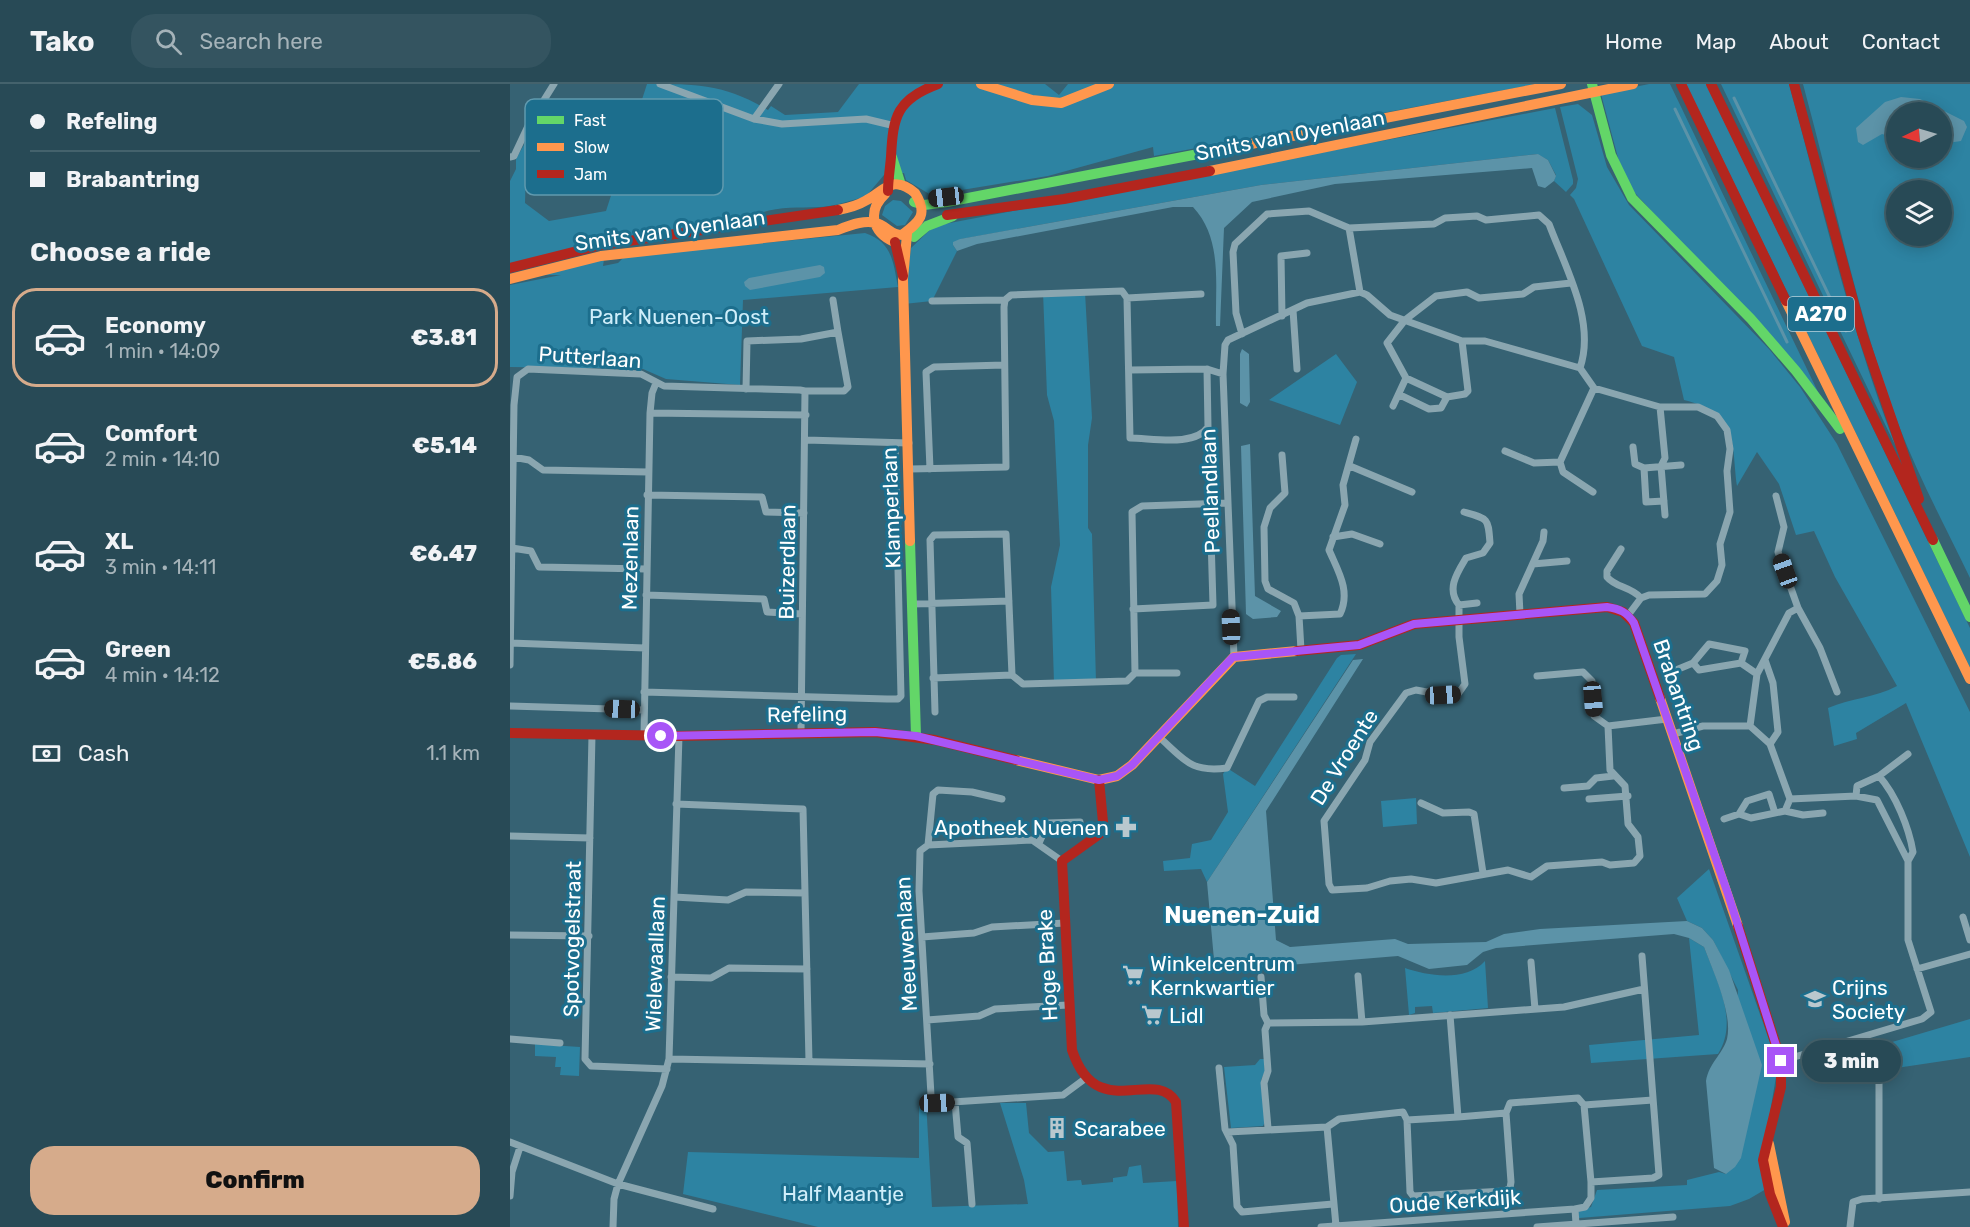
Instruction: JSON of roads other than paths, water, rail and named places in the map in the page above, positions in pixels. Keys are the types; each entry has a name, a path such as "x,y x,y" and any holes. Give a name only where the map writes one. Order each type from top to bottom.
{"main road":[{"path":"888,189 892,157 891,125 897,112 908,99 923,88 938,84"},
{"path":"981,84 1032,100 1061,103 1095,87 1109,84"},
{"name":"Smits van Oyenlaan","path":"920,202 954,199 1058,181 1561,84"},
{"name":"Smits van Oyenlaan","path":"923,223 944,215 953,216 1064,199 1384,137 1592,88 1633,84"},
{"name":"A270","path":"1681,84 1970,679"},
{"name":"A270","path":"1711,84 1970,617"},
{"name":"A270","path":"1794,84 1862,333 1933,544"},
{"name":"A270","path":"1592,88 1611,155 1632,198 1773,343 1858,452"},
{"path":"892,157 901,185"},
{"path":"901,185 913,190 920,202 923,223 907,237 895,242 884,238 875,226 872,203 888,189 901,185"},
{"path":"888,189 904,192 920,202"},
{"name":"Smits van Oyenlaan","path":"510,268 601,245 872,203"},
{"path":"875,226 895,235 907,237"},
{"name":"Smits van Oyenlaan","path":"510,279 602,256 875,226"},
{"name":"Klamperlaan","path":"907,237 903,279 916,736"},
{"name":"Klamperlaan","path":"895,242 903,279"},
{"path":"1062,861 1101,832 1103,822 1099,780 1117,776 1132,765 1233,657 1359,645 1414,624 1607,607 1629,614"},
{"name":"Brabantring","path":"1629,614 1731,901 1781,1061 1781,1087 1763,1160 1774,1189 1784,1227"},
{"name":"Refeling","path":"510,733 679,736 875,732 916,736 1099,780"},
{"name":"Hoge Brake","path":"1062,861 1068,1005 1074,1059 1086,1078"},
{"path":"1086,1078 1110,1092 1156,1091 1169,1094 1176,1102 1184,1227"}],"street":[{"path":"544,99 554,84"},
{"path":"660,84 678,87 706,99"},
{"path":"754,119 779,84"},
{"path":"723,106 754,119 782,124 866,119 891,125"},
{"path":"510,158 514,156 525,132"},
{"path":"1580,368 1585,355 1582,312 1549,224 1539,215 1486,220 1477,216 1445,218 1434,224 1349,228 1309,211 1267,214 1235,244 1236,313 1242,334 1307,303 1360,292 1367,295 1390,315 1462,341 1485,341 1580,368 1594,388 1660,407 1698,407 1717,416 1727,430 1730,449 1726,471 1730,512 1720,544 1722,565 1717,581 1705,594 1649,595 1641,598 1629,614"},
{"path":"1349,228 1360,292"},
{"path":"1282,316 1281,256 1307,253"},
{"path":"1462,341 1468,391 1466,394 1447,397 1406,378 1387,347 1387,343 1405,320 1436,296 1467,292 1479,298 1523,294 1534,287 1571,283"},
{"path":"932,301 1005,300 1011,295 1122,291 1127,298 1130,438 1191,438 1203,435 1208,427 1207,369"},
{"path":"1127,298 1201,294"},
{"path":"746,389 747,341 801,339 838,332 833,300"},
{"path":"910,469 1006,467 1005,300"},
{"path":"1293,310 1297,369"},
{"name":"Putterlaan","path":"512,405 517,377 528,369 641,374 656,383 676,387 844,392 848,387 838,332"},
{"name":"Peellandlaan","path":"1233,657 1223,374 1225,345 1228,340 1242,334"},
{"path":"930,469 927,372 934,367 1004,365"},
{"path":"1130,370 1207,369 1223,374"},
{"path":"1393,406 1406,378"},
{"name":"Mezenlaan","path":"644,735 647,495 650,413 652,393 656,383"},
{"path":"1593,492 1563,472 1560,462 1594,388"},
{"name":"Buizerdlaan","path":"801,734 805,391"},
{"path":"1400,395 1429,409 1441,408 1447,397"},
{"path":"510,665 512,405"},
{"path":"1660,407 1665,458 1661,466 1665,515"},
{"path":"650,413 806,415"},
{"path":"1299,616 1340,614 1342,610 1344,585 1329,550 1345,505 1343,486 1356,439"},
{"path":"806,440 909,443"},
{"name":"Klamperlaan","path":"895,443 901,696 898,699"},
{"path":"1633,447 1635,464 1644,468 1681,465"},
{"path":"1504,451 1534,463 1560,462"},
{"path":"1282,455 1285,493 1270,508 1264,527 1265,581 1268,589 1294,603 1299,616 1301,650"},
{"path":"513,457 529,460 543,470 648,472"},
{"path":"1350,466 1412,492"},
{"path":"1644,468 1646,502 1664,501"},
{"path":"647,495 762,497 766,512 804,513"},
{"path":"1776,496 1784,527 1778,552 1798,608 1820,648 1837,692"},
{"path":"933,678 1012,675 1023,684 1127,681 1135,672 1132,512 1142,506 1228,503"},
{"path":"1133,609 1213,605 1210,504"},
{"path":"1458,620 1459,604 1453,597 1457,573 1466,558 1483,553 1490,543 1489,522 1485,518 1464,512"},
{"path":"1520,614 1519,594 1544,532"},
{"path":"935,712 930,605 930,540 934,535 1006,534 1012,675"},
{"path":"1333,537 1352,534 1380,544"},
{"path":"512,548 531,551 539,567 646,569"},
{"path":"1621,549 1607,577 1619,585 1630,587 1641,598"},
{"path":"1533,564 1567,561"},
{"path":"646,595 764,599 767,612 802,614"},
{"path":"913,604 1009,602"},
{"path":"1459,604 1477,603"},
{"path":"1750,726 1757,675 1789,613 1798,608"},
{"name":"De Vroente","path":"1458,620 1465,684 1462,691 1458,694 1443,695 1416,690 1406,693 1370,742 1365,760 1324,821 1329,884 1332,890 1368,888 1390,881 1411,879 1436,883 1508,870 1531,877 1547,866 1602,862 1610,865 1634,863 1640,856 1638,837 1628,824 1628,796"},
{"path":"510,643 645,648"},
{"path":"1677,670 1693,663 1709,644 1745,651 1741,663"},
{"path":"1765,660 1773,684 1778,732 1770,744"},
{"path":"1693,663 1699,670 1741,663 1757,675"},
{"path":"1135,672 1177,673"},
{"path":"1537,676 1583,672 1592,681 1594,716 1608,726 1667,719"},
{"name":"Refeling","path":"644,692 898,699"},
{"path":"1158,736 1194,767 1208,771 1227,768 1258,701 1267,697 1294,697"},
{"path":"510,706 644,710"},
{"path":"1589,799 1628,796 1625,786 1613,776 1608,726"},
{"path":"1673,735 1703,726 1750,726 1770,744 1790,799 1785,811"},
{"name":"Spotvogelstraat","path":"592,735 585,1059 591,1066 667,1069"},
{"name":"Wielewaallaan","path":"614,1227 614,1200 618,1184 667,1069 669,1059 679,736"},
{"path":"1857,795 1857,786 1879,776 1908,754"},
{"path":"1564,788 1588,786 1596,778 1613,776"},
{"path":"1879,776 1888,786 1911,839 1913,852 1908,861"},
{"name":"Meeuwenlaan","path":"955,1102 937,1103 931,1095 922,937 920,851 928,845 933,794 938,790 972,792 1002,799"},
{"path":"1739,814 1747,801 1770,794 1775,813"},
{"path":"1781,1061 1922,1019 1931,1012 1908,940 1908,861 1877,800 1857,795 1790,799"},
{"path":"1421,803 1443,813 1469,812 1474,814 1484,873"},
{"path":"676,804 803,809 809,1061"},
{"path":"1724,819 1739,814 1751,818 1785,811 1803,815 1823,813"},
{"path":"1039,843 1048,823 1080,822"},
{"path":"510,837 590,838"},
{"path":"928,845 1032,840 1062,861"},
{"path":"674,897 728,900 746,892 805,893"},
{"path":"1963,917 1970,940"},
{"path":"922,937 974,933 992,927 1065,923"},
{"path":"510,935 589,936"},
{"path":"1917,969 1970,954"},
{"path":"1591,1182 1653,1178 1659,1175 1642,956"},
{"path":"1531,962 1535,1009"},
{"path":"671,976 711,978 729,968 807,969"},
{"path":"1358,976 1362,1022"},
{"path":"1261,977 1264,1015 1268,1023 1265,1030 1268,1071 1264,1083 1268,1128"},
{"path":"1268,1023 1362,1022 1535,1009 1586,1004 1644,989"},
{"path":"927,1020 979,1016 995,1010 1068,1005"},
{"path":"1450,1015 1458,1117"},
{"path":"510,1039 560,1043"},
{"path":"669,1059 930,1064"},
{"path":"1219,1068 1225,1130 1233,1144 1237,1206 1242,1212 1333,1204"},
{"path":"1879,1072 1879,1199"},
{"path":"972,1204 967,1143 958,1137 955,1102 1064,1095 1086,1078"},
{"path":"1228,1132 1268,1128 1274,1131 1327,1127 1339,1119 1403,1112 1407,1120 1410,1192 1413,1196 1505,1191 1511,1182 1506,1113 1510,1103 1578,1098 1584,1105 1591,1198 1586,1207 1575,1209 1576,1224"},
{"path":"1584,1105 1653,1100"},
{"path":"1407,1120 1506,1113"},
{"path":"1327,1127 1336,1226"},
{"path":"510,1142 618,1184 713,1209"},
{"path":"510,1196 512,1172 520,1146"},
{"path":"1851,1227 1853,1202 1970,1192"},
{"name":"Oude Kerkdijk","path":"1321,1227 1434,1223 1575,1209"},
{"name":"Oude Kerkdijk","path":"1537,1227 1673,1217"}],"waterway":[{"path":"1734,98 1846,331"},
{"path":"1675,109 1787,342"}],"place":[{"name":"Apotheek Nuenen","path":"1126,827"},
{"name":"Winkelcentrum Kernkwartier","path":"1133,975"},
{"name":"Crijns Society","path":"1815,999"},
{"name":"Lidl","path":"1152,1015"},
{"name":"Scarabee","path":"1057,1128"}],"district":[{"name":"Nuenen-Zuid","path":"1242,915"}],"park label":[{"name":"Park Nuenen-Oost","path":"679,316"},
{"name":"Half Maantje","path":"843,1193"}]}
